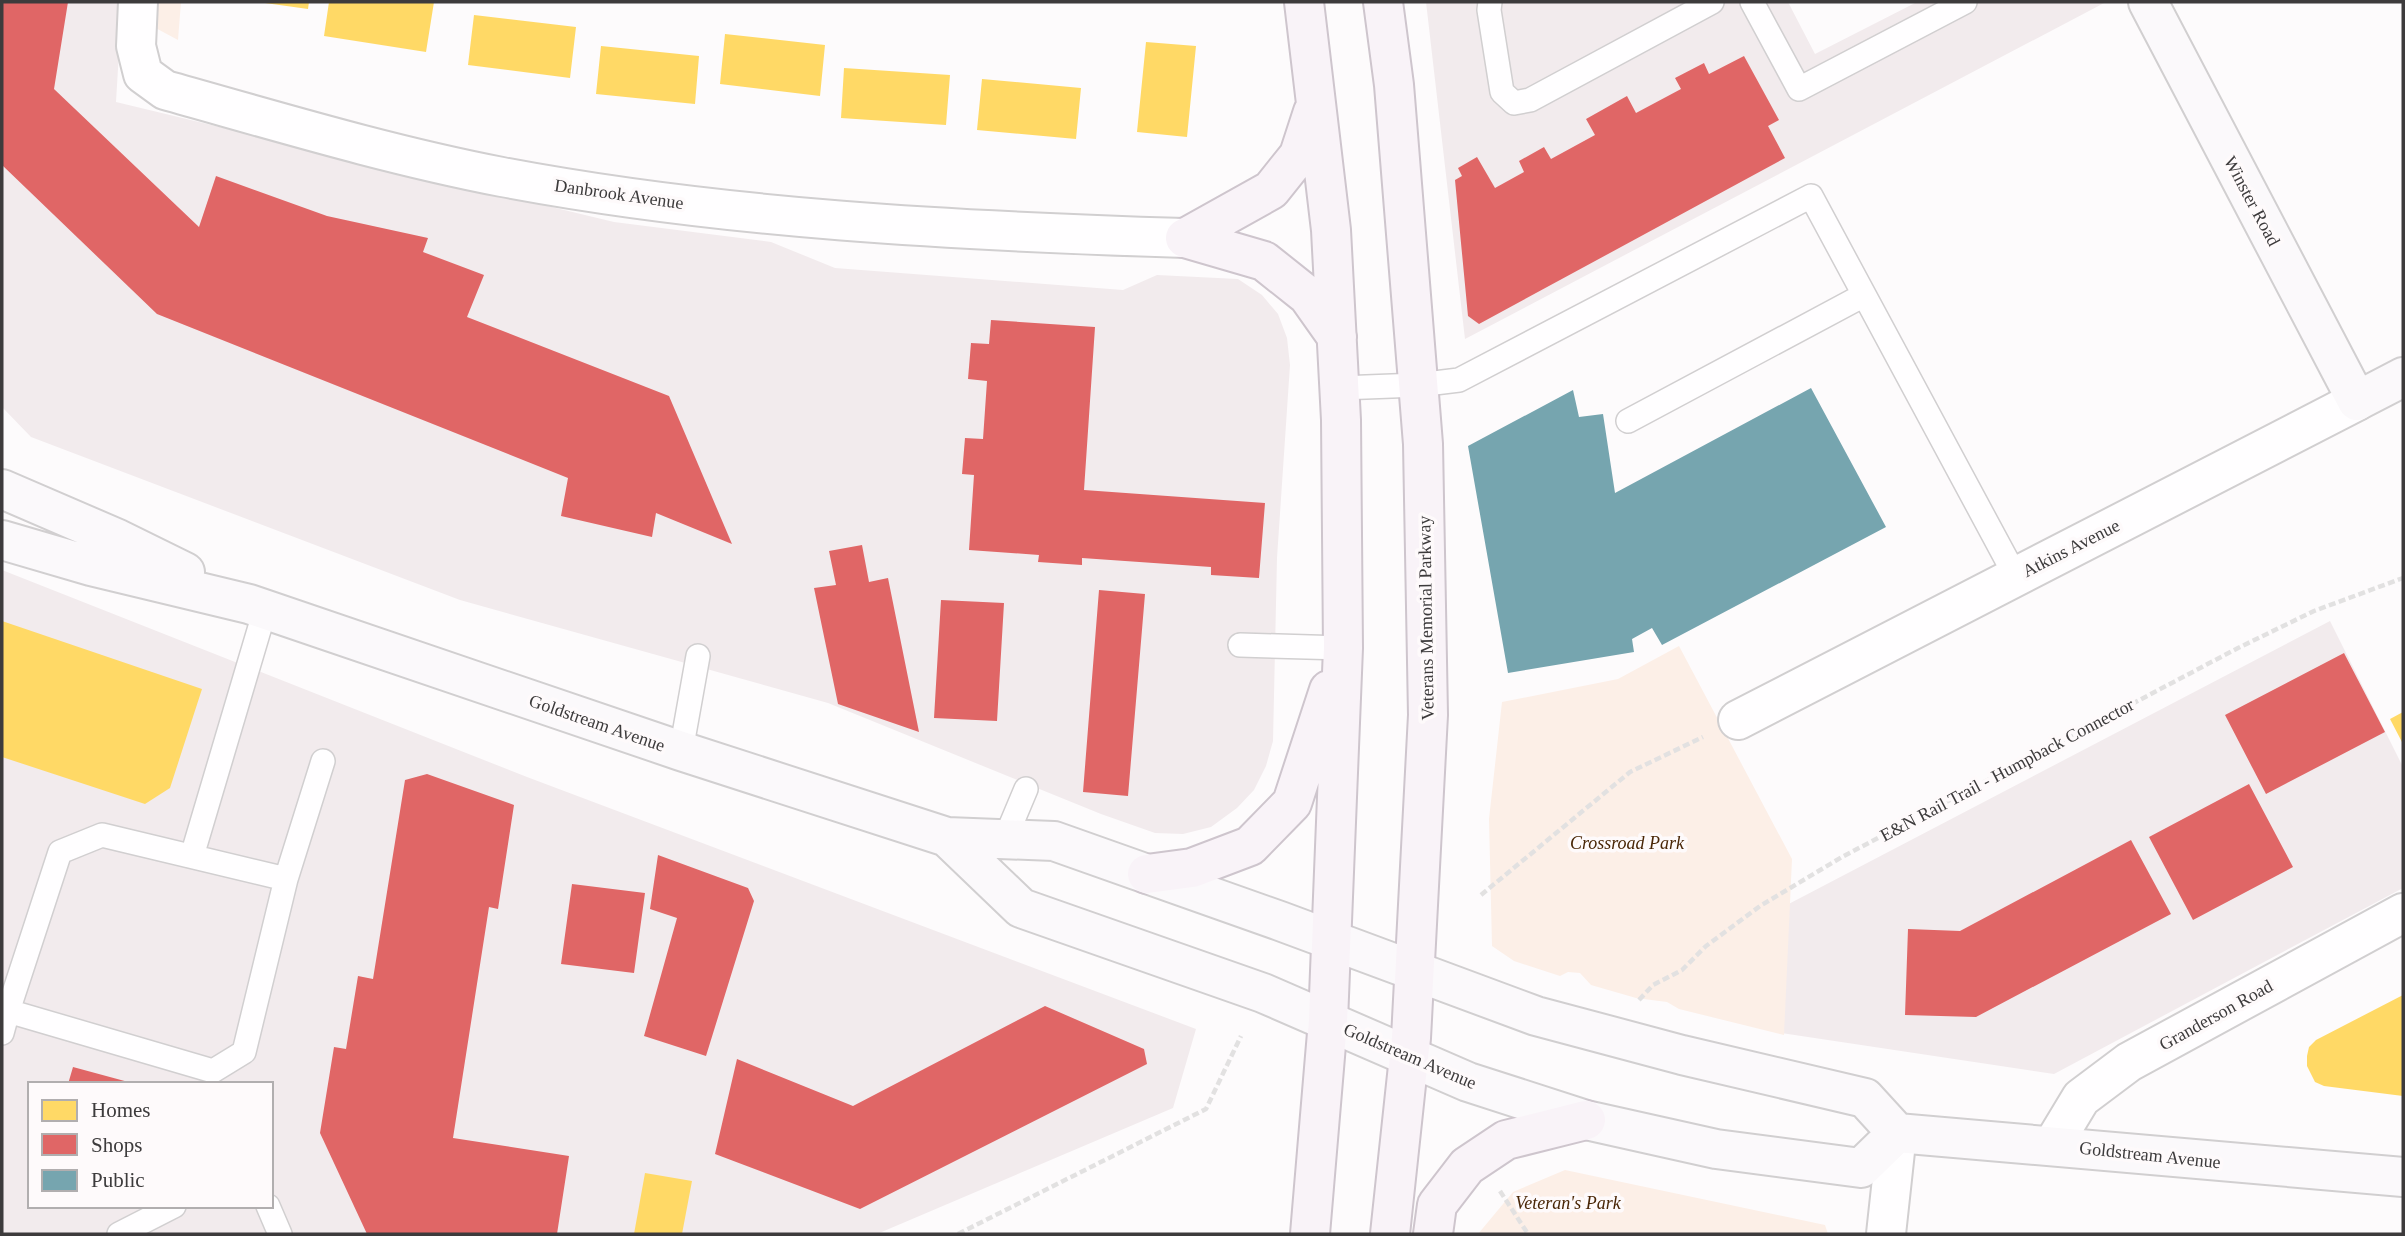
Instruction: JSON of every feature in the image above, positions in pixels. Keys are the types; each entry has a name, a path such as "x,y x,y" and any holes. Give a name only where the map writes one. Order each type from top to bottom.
{"main road":[{"path":"1304,2 1331,230 1340,387 1343,648 1328,1021 1309,1234"},
{"name":"Veterans Memorial Parkway","path":"1383,2 1394,85 1423,444 1428,715 1409,1057 1390,1234"},
{"name":"Winster Road","path":"2148,2 2357,401"},
{"path":"1185,238 1271,190 1299,155 1316,104"},
{"path":"1185,238 1264,261 1308,296 1337,337"},
{"name":"Atkins Avenue","path":"2357,401 2403,377"},
{"name":"Goldstream Avenue","path":"2,489 118,539 257,607"},
{"name":"Goldstream Avenue","path":"2,540 91,566 257,607 681,751 947,837 1054,841 1536,1016 1682,1055 1865,1098 1897,1133 2403,1177"},
{"path":"1147,874 1192,867 1250,846 1292,803 1343,648"},
{"name":"Goldstream Avenue","path":"947,837 1021,908 1263,993 1468,1082 1586,1120 1716,1149 1861,1168 1897,1133"},
{"path":"1433,1234 1437,1205 1467,1166 1506,1140 1586,1120"}],"street":[{"name":"Danbrook Avenue","path":"138,2 136,46 143,74 165,90 386,151 515,179 636,199 993,230 1185,238"},
{"name":"Atkins Avenue","path":"1738,720 2357,401"},
{"name":"Granderson Road","path":"2052,1146 2081,1098 2130,1062 2403,913"},
{"path":"1885,1234 1897,1133"}],"lane":[{"path":"1490,2 1502,92 1514,103 1530,100 1712,2"},
{"path":"1752,2 1799,89 1965,2"},
{"path":"1340,387 1459,380 1811,196 2016,577"},
{"path":"1628,421 1864,295"},
{"path":"192,856 257,607"},
{"path":"1240,645 1343,648"},
{"path":"681,751 698,656"},
{"path":"5,1010 216,1077 244,1052 286,879 323,761"},
{"path":"1005,839 1026,789"},
{"path":"2,1033 5,1010 60,852 102,835 286,879"},
{"path":"119,1234 170,1208"},
{"path":"269,1208 280,1234"}],"path":[{"name":"E&N Rail Trail - Humpback Connector","path":"1635,1003 1653,985 1682,970 1706,946 1760,906 1842,857 2249,643 2314,611 2403,578"},
{"path":"1481,895 1630,772 1738,720"},
{"path":"958,1234 1206,1109 1241,1036"},
{"path":"1496,1187 1528,1234"}],"shaded area":[{"path":"2,2 122,2 116,102 614,222 771,242 835,268 1123,290 1157,275 1238,279 1262,295 1278,314 1287,338 1290,365 1277,558 1273,741 1266,766 1254,790 1237,808 1211,827 1183,834 1155,833 1101,814 828,703 460,600 31,437 2,407"},
{"path":"1426,2 1788,2 1815,54 1917,2 2106,2 1465,339"},
{"path":"2,570 527,777 1196,1029 1173,1108 877,1234 2,1234"},
{"path":"2330,621 2403,767 2403,888 2054,1074 1775,1032 1781,908"}],"green space":[{"path":"122,2 181,2 178,40 122,10"},
{"name":"Crossroad Park","path":"1679,646 1792,859 1784,1035 1679,1009 1667,1002 1636,998 1591,985 1580,973 1568,972 1560,976 1514,961 1492,946 1489,819 1502,702 1618,679"},
{"name":"Veteran's Park","path":"1565,1170 1825,1225 1828,1234 1478,1234 1513,1192"}],"building: Homes":[{"path":"265,2 309,2 308,9"},
{"path":"329,2 434,2 426,52 324,36"},
{"path":"474,15 576,27 570,78 468,65"},
{"path":"725,34 825,45 820,96 720,84"},
{"path":"1146,42 1196,46 1187,137 1137,132"},
{"path":"601,46 699,56 695,104 596,94"},
{"path":"844,68 950,75 946,125 841,118"},
{"path":"982,79 1081,88 1076,139 977,130"},
{"path":"2,621 202,689 170,788 145,804 2,757"},
{"path":"2403,712 2403,744 2390,719"},
{"path":"2403,995 2403,1096 2324,1086 2315,1082 2307,1066 2307,1056 2309,1047 2316,1040"},
{"path":"645,1173 692,1181 682,1234 634,1234"}],"building: Shops":[{"path":"2,2 68,2 54,89 199,227 216,176 327,216 428,238 423,252 484,275 467,317 669,396 732,544 656,513 652,537 561,516 568,478 157,314 2,165"},
{"path":"1744,56 1779,120 1768,126 1785,158 1479,324 1468,316 1455,180 1462,176 1458,168 1477,157 1495,188 1524,172 1519,161 1544,147 1551,159 1595,135 1586,119 1627,96 1636,113 1681,89 1675,78 1704,63 1709,74"},
{"path":"991,320 1095,327 1084,490 1265,503 1259,578 1211,575 1211,567 1082,558 1082,565 1038,562 1039,555 969,550 974,475 962,474 965,438 983,439 987,381 968,379 971,343 989,344"},
{"path":"862,545 869,582 888,578 919,732 838,704 814,588 836,585 829,551"},
{"path":"1099,590 1145,594 1128,796 1083,792"},
{"path":"941,600 1004,603 997,721 934,718"},
{"path":"2344,653 2385,732 2266,794 2225,715"},
{"path":"427,774 514,805 498,909 489,907 453,1138 569,1156 557,1234 367,1234 320,1133 334,1047 346,1049 358,976 373,979 405,780"},
{"path":"2249,784 2293,867 2193,920 2149,837"},
{"path":"2131,840 2171,914 1976,1017 1905,1015 1908,929 1960,931"},
{"path":"658,855 748,888 754,901 706,1056 644,1036 677,918 650,909"},
{"path":"572,884 645,893 634,973 561,964"},
{"path":"1045,1006 1144,1049 1147,1064 860,1209 715,1154 737,1059 853,1106"},
{"path":"73,1067 128,1082 69,1082"}],"building: Public":[{"path":"1811,388 1886,527 1662,645 1652,628 1632,639 1634,652 1508,673 1468,446 1573,390 1579,417 1603,414 1615,493"}]}
